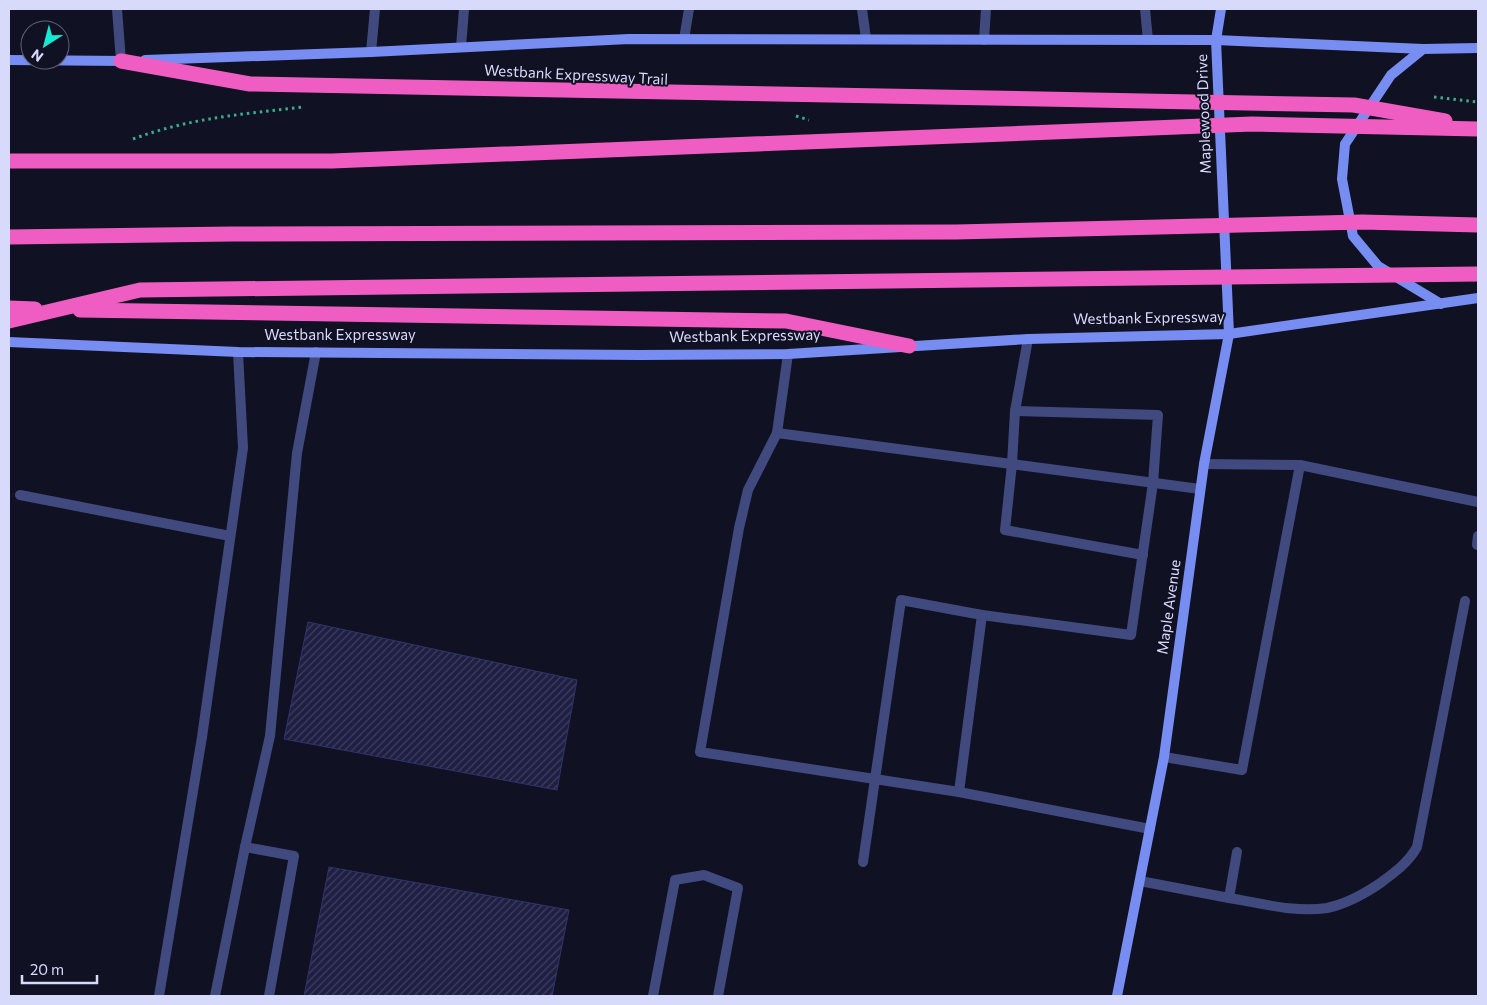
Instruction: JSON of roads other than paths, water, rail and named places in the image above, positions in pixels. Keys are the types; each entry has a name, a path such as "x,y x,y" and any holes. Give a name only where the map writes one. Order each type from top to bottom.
{"highway":[{"path":"122,61 250,84 1354,105 1478,128"},
{"path":"9,161 332,161 1252,124 1478,128"},
{"path":"9,237 261,234 956,232 1362,222 1478,225"},
{"path":"9,321 140,290 1478,274"},
{"path":"9,308 786,321 909,346"}],"main road":[{"name":"Maplewood Drive","path":"1221,9 1216,40 1223,219"},
{"path":"9,60 122,61 371,52 629,39 1216,40 1423,49 1478,48"},
{"path":"1423,49 1391,75 1345,144 1342,179 1353,236 1378,266 1441,304"},
{"name":"Maple Avenue","path":"1117,996 1164,757 1200,489 1229,334 1223,219"},
{"name":"Westbank Expressway","path":"9,342 238,352 630,355 788,354 1028,339 1229,334 1478,298"}],"street":[{"path":"117,9 122,61"},
{"path":"371,52 375,9"},
{"path":"461,48 464,9"},
{"path":"684,39 689,9"},
{"path":"862,9 866,39"},
{"path":"984,40 986,9"},
{"path":"1145,9 1148,40"},
{"path":"1028,339 1014,411 1012,464 1005,530 1143,555"},
{"path":"159,996 202,737 243,448 238,352"},
{"path":"215,996 270,736 296,453 316,352"},
{"path":"788,354 777,433 748,490 739,528 700,752 959,792 1150,829"},
{"path":"863,862 901,600 982,615 1131,635 1154,483 1158,414 1014,411"},
{"path":"777,433 1200,489"},
{"path":"1204,464 1300,465 1478,502"},
{"path":"1164,757 1242,770 1300,465"},
{"path":"20,495 230,536"},
{"path":"1140,881 1300,909 1328,908 1361,896 1392,875 1410,859 1417,847 1466,601"},
{"path":"959,792 982,615"},
{"path":"245,847 294,856 269,996"},
{"path":"1229,898 1237,852"},
{"path":"654,996 675,880 704,876 738,888 718,996"}]}
